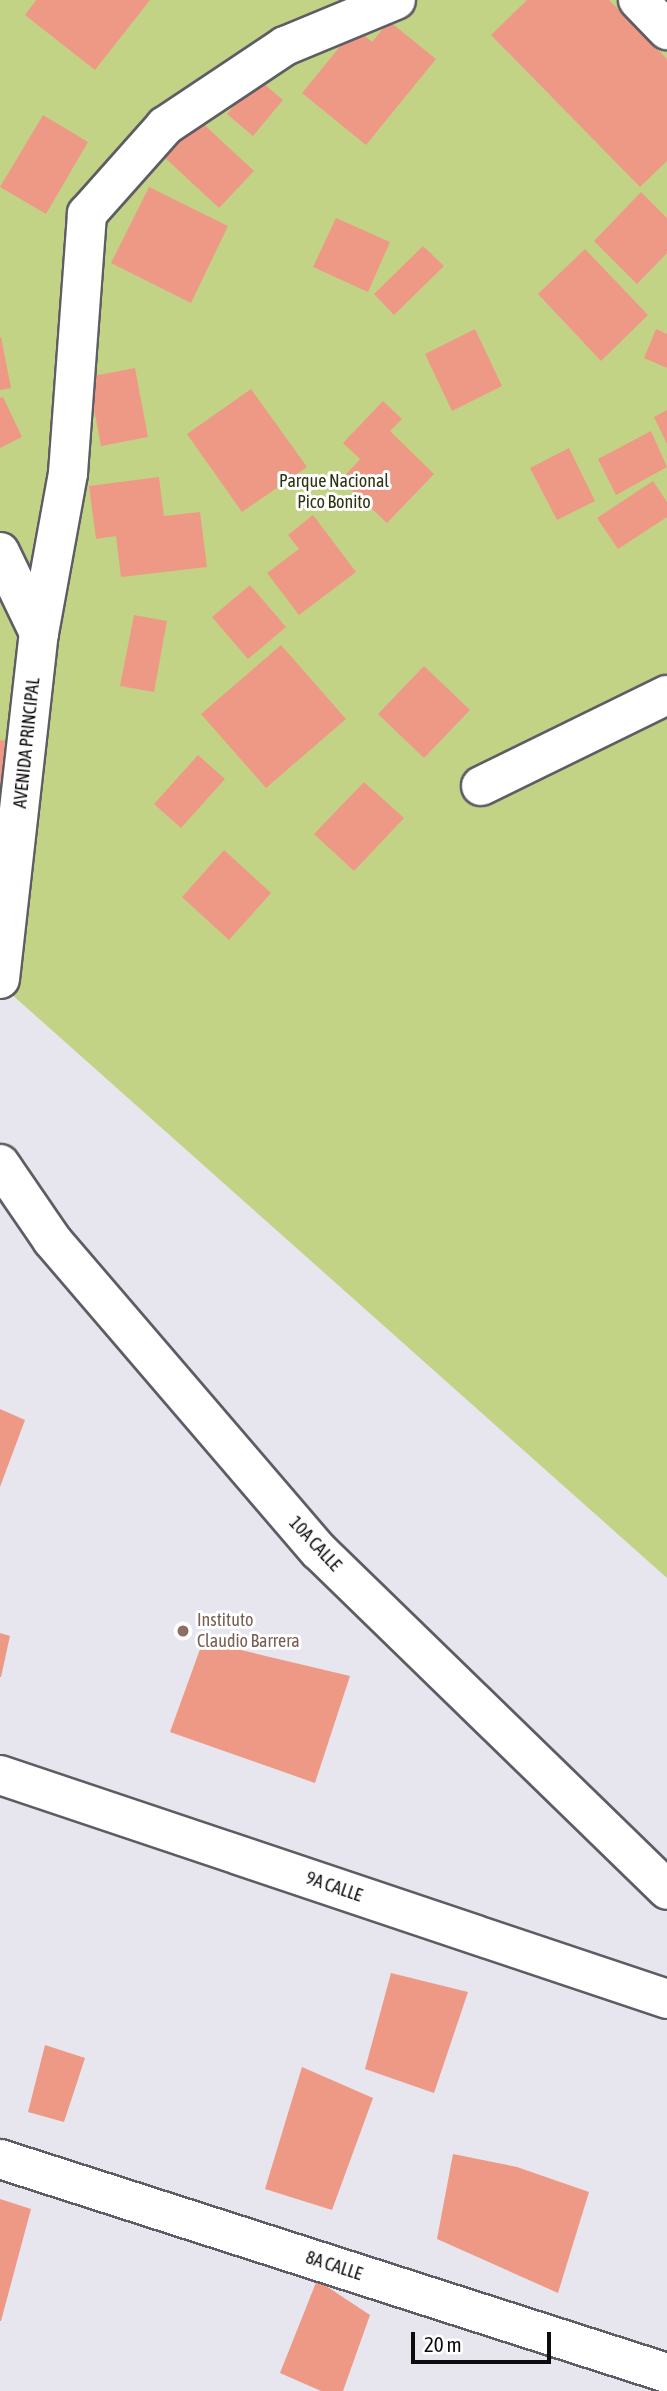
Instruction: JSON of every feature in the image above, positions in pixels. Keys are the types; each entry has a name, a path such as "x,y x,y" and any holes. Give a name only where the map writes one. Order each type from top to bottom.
{"street":[{"name":"AVENIDA PRINCIPAL","path":"0,979 39,633 68,473 87,214 165,126 285,46 396,0"},
{"path":"638,0 667,30"},
{"path":"0,552 39,633"},
{"path":"481,786 667,695"},
{"name":"10A CALLE","path":"0,1164 52,1240 319,1551 667,1890"},
{"name":"9A CALLE","path":"0,1775 667,1998"},
{"name":"8A CALLE","path":"0,2159 667,2373"}],"green space":[{"name":"Parque Nacional Pico Bonito","path":"0,0 667,0 667,1578 0,984"}],"building":[{"path":"36,0 150,0 95,70 25,15"},
{"path":"527,0 609,0 667,59 667,161 640,187 491,35"},
{"path":"389,21 436,59 366,145 302,93 355,28 372,42"},
{"path":"257,78 283,100 253,136 227,114"},
{"path":"43,115 88,142 46,214 0,187"},
{"path":"197,118 254,171 219,208 163,156"},
{"path":"149,187 228,226 191,303 111,263"},
{"path":"641,192 667,218 667,253 637,284 594,241"},
{"path":"336,218 390,242 368,292 313,267"},
{"path":"423,246 444,266 394,315 374,294"},
{"path":"585,249 648,315 601,361 538,294"},
{"path":"475,329 502,386 452,411 425,354"},
{"path":"656,329 667,334 667,368 644,358"},
{"path":"0,338 11,388 0,390"},
{"path":"135,368 148,437 101,446 88,377"},
{"path":"251,389 307,467 242,512 187,434"},
{"path":"3,397 22,437 0,448 0,398"},
{"path":"383,401 402,419 390,431 434,474 387,523 341,480 360,459 343,443"},
{"path":"667,410 667,444 654,417"},
{"path":"651,431 667,467 616,495 598,459"},
{"path":"569,448 595,501 557,520 530,468"},
{"path":"159,477 164,516 200,512 207,567 121,577 116,536 96,539 89,486"},
{"path":"653,481 667,502 667,517 618,549 597,518"},
{"path":"313,515 356,572 299,615 267,573 299,549 288,535"},
{"path":"250,585 286,627 248,659 212,617"},
{"path":"134,615 167,621 154,692 120,686"},
{"path":"281,645 346,719 266,788 201,714"},
{"path":"424,666 470,710 424,758 378,714"},
{"path":"0,740 13,742 0,809"},
{"path":"198,755 225,779 181,828 154,804"},
{"path":"364,782 404,818 354,871 314,834"},
{"path":"224,850 271,893 229,940 182,897"},
{"path":"0,1409 25,1420 0,1487"},
{"path":"0,1633 10,1636 1,1677 0,1677"},
{"path":"203,1641 350,1676 315,1783 170,1732"},
{"path":"391,1973 468,1992 434,2093 365,2069"},
{"path":"45,2045 85,2058 64,2122 28,2112"},
{"path":"302,2067 373,2098 332,2210 265,2189"},
{"path":"453,2154 517,2167 589,2192 558,2293 437,2239"},
{"path":"0,2199 31,2209 1,2321 0,2321"},
{"path":"317,2280 370,2315 343,2391 321,2391 280,2373"}],"place":[{"name":"Instituto Claudio Barrera","path":"183,1631"}]}
